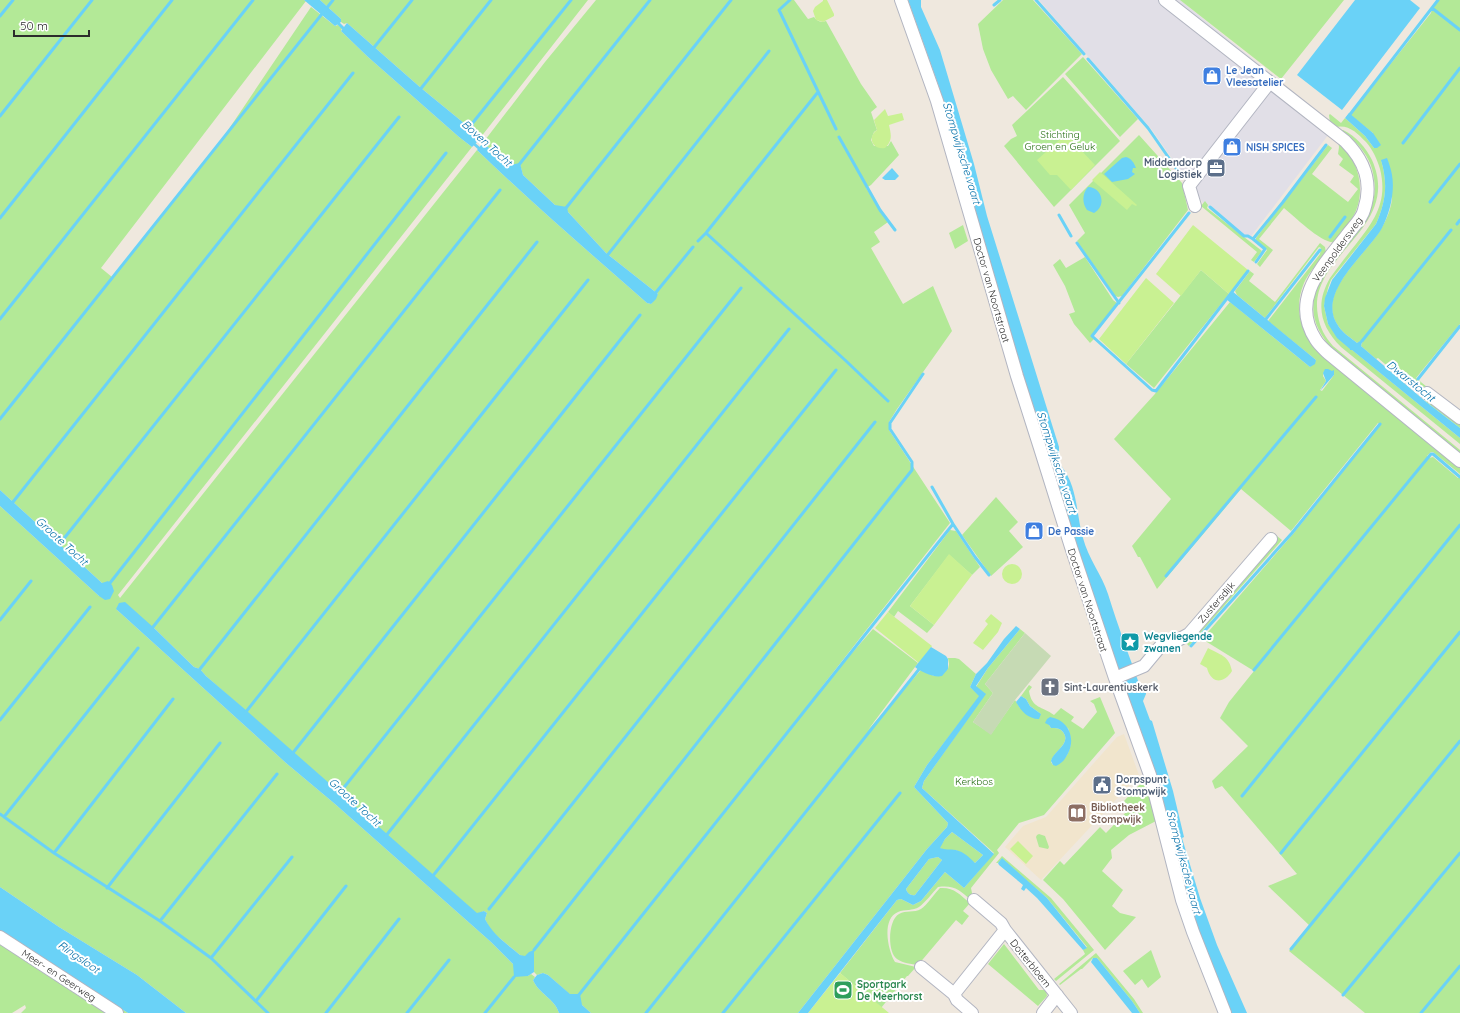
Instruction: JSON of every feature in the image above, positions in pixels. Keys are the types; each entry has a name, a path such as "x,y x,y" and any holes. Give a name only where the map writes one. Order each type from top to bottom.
{"street":[{"name":"Doctor van Noortstraat","path":"901,0 937,101 1017,376 1070,547 1150,775 1182,900 1225,1013"},
{"name":"Veenpoldersweg","path":"1166,0 1345,141 1354,150 1362,163 1366,174 1367,192 1364,212 1313,280 1309,290 1307,302 1307,316 1310,329 1316,340 1328,353 1460,461"},
{"path":"1195,206 1189,186 1270,82"},
{"path":"1427,393 1460,418"},
{"name":"Zustersdijk","path":"1116,678 1144,666 1164,642 1178,640 1189,634 1271,539"},
{"name":"Dotterbloem","path":"974,900 1001,923 1072,1013"},
{"name":"Dotterbloem","path":"954,994 1005,930"},
{"name":"Meer- en Geerweg","path":"0,936 117,1013"},
{"path":"921,966 954,994 957,1000 972,1013"},
{"path":"1043,1013 1057,995"}],"shaded area":[{"path":"1039,0 1180,0 1335,126 1249,239 1203,203 1152,130"},
{"path":"1124,734 1139,775 1041,880 1005,847 1023,826 1046,817 1117,737"}],"green space":[{"path":"0,0 306,1 101,268 112,277 216,148 311,7 335,26 338,25 342,28 341,31 368,57 472,147 118,595 120,598 477,150 583,247 647,303 651,304 658,294 606,253 568,212 555,205 523,175 520,164 510,165 482,144 545,62 596,0 794,0 808,19 814,17 816,20 822,22 826,21 861,84 877,107 871,112 877,130 874,132 871,140 874,146 888,146 891,141 899,155 871,185 866,188 888,222 874,232 880,242 871,248 903,304 933,286 952,331 889,422 889,430 950,523 817,693 873,629 918,663 868,730 921,670 934,676 948,669 948,658 959,659 976,674 970,687 980,696 927,765 914,787 948,823 947,827 927,849 798,1013 591,1013 548,975 543,973 537,975 534,972 534,961 520,955 490,929 485,919 487,913 484,911 477,914 206,676 200,669 194,667 153,627 116,609 286,763 335,804 491,942 523,975 528,976 531,974 535,977 533,980 535,985 554,1004 559,1013 186,1013 137,975 59,927 0,887 0,506 99,596 102,583 0,490"},
{"path":"320,0 588,0 477,142 473,123 465,124 421,88 347,23 344,24 341,22 341,19"},
{"path":"823,0 827,0 834,16 823,22 816,20 813,11 815,7"},
{"path":"1003,0 1033,0 1082,54 1026,110 1013,96 1008,99 991,70 983,49 978,24"},
{"path":"1180,0 1344,0 1281,79"},
{"path":"1438,0 1460,0 1460,324 1416,378 1427,387 1460,421 1460,428 1425,401 1426,399 1378,358 1376,359 1361,346 1363,340 1357,343 1345,333 1339,327 1333,314 1333,301 1337,288 1355,262 1375,238 1384,224 1390,210 1392,196 1381,160 1385,177 1385,192 1382,208 1376,224 1331,280 1324,306 1328,324 1351,349 1460,438 1460,444 1341,347 1328,331 1324,323 1321,306 1322,297 1330,278 1369,227 1374,218 1381,200 1382,191 1380,169 1371,148 1363,139 1349,128 1340,126 1335,127 1330,123 1329,115 1330,114 1341,123 1345,118 1365,136 1374,148 1373,133 1350,115 1431,13 1432,8"},
{"path":"1083,57 1138,119 1120,137 1065,74"},
{"name":"Stichting Groen en Geluk","path":"1063,77 1120,141 1054,207 1004,146 1011,139 1017,136 1012,125"},
{"path":"885,109 888,116 902,113 904,120 889,125 891,134 889,143 885,148 881,148 874,145 872,142 872,136 877,130 874,120"},
{"path":"1343,130 1356,139 1367,151 1372,160 1378,184 1375,205 1365,224 1338,258 1326,276 1318,295 1318,316 1320,324 1325,336 1333,346 1460,450 1460,454 1337,354 1323,337 1315,321 1313,306 1316,292 1322,277 1368,214 1374,195 1375,187 1373,174 1368,160 1357,144 1340,131"},
{"path":"1066,134 1095,165 1071,190 1057,175 1050,175 1037,160"},
{"path":"1139,135 1182,183 1188,210 1122,296 1118,297 1115,296 1077,241 1085,233 1069,205"},
{"path":"1338,141 1351,157 1359,176 1360,197 1353,217 1347,227 1335,242 1330,242 1316,235 1284,208 1259,239 1273,250 1260,267 1257,264 1267,250 1256,240 1256,238 1328,145 1332,148 1312,174 1348,202 1358,189 1350,182 1354,176 1339,165 1343,159 1338,154"},
{"path":"1100,172 1137,205 1132,204 1127,210 1092,180"},
{"path":"1205,201 1208,205 1207,208 1262,251 1254,262 1251,260 1257,252 1201,206"},
{"path":"963,225 968,241 955,249 949,233"},
{"path":"1193,225 1248,270 1229,294 1201,270 1181,296 1156,274"},
{"path":"1320,243 1325,247 1326,253 1308,275 1304,283 1299,304 1302,324 1311,342 1325,358 1460,468 1460,474 1433,452 1427,456 1429,458 1433,457 1458,478 1460,478 1460,1013 1365,1013 1289,951 1310,926 1268,886 1297,874 1222,786 1215,789 1212,781 1248,746 1220,718 1229,702 1254,671 1202,639 1293,534 1380,425 1378,423 1291,531 1241,489 1157,589 1140,557 1138,557 1132,546 1171,499 1114,439 1154,395 1230,302 1310,367 1316,360 1268,321 1320,254 1321,248 1319,247 1265,318 1237,295 1235,291 1250,271 1254,274 1249,281 1275,302","holes":["1324,371 1333,371 1334,375 1322,391 1320,390 1326,381 1323,376"]},
{"path":"1085,257 1113,300 1117,303 1091,336 1094,339 1090,343 1074,324 1069,314 1075,312 1065,286 1053,265 1060,259 1066,268"},
{"path":"1201,270 1229,294 1154,388 1126,364"},
{"path":"1146,278 1174,303 1126,364 1099,339"},
{"path":"996,497 1018,522 1009,531 1023,547 991,576 962,535"},
{"path":"950,530 956,531 980,567 972,575 949,555 910,606 934,625 927,633 898,611 894,617 888,612"},
{"path":"1272,532 1282,540 1189,646 1186,643 1274,540 1269,535"},
{"path":"949,554 972,575 934,625 910,606"},
{"path":"1012,564 1019,567 1022,574 1019,581 1012,584 1005,581 1002,574 1005,567"},
{"path":"888,612 932,646 919,663 875,628"},
{"path":"991,614 1002,623 998,632 983,650 973,643 988,624 985,621"},
{"name":"Kerkbos","path":"1020,629 1025,633 985,684 993,693 973,722 991,734 1015,700 1020,708 1041,714 1030,706 1026,699 1021,696 1029,685 1032,687 1029,691 1030,697 1035,704 1054,715 1061,708 1074,717 1071,721 1083,729 1097,712 1094,704 1090,701 1100,697 1115,733 1044,815 1019,823 997,850 999,853 971,888 973,898 971,900 956,889 949,887 938,887 919,907 898,912 893,916 889,921 888,928 888,943 892,957 895,962 916,967 881,1008 840,973 897,900 901,899 913,905 921,901 945,872 964,888 994,853 922,788 924,781 985,694 976,687 988,668","holes":["1049,725 1068,728 1071,740 1069,751 1059,763 1053,765 1051,762 1052,758 1064,744 1065,736 1061,730 1051,728"]},
{"path":"1025,633 1051,656 1015,700 991,735 973,722 993,693 985,684"},
{"path":"1208,648 1223,656 1231,666 1232,671 1222,680 1211,677 1207,668 1200,664"},
{"path":"1142,782 1149,791 1156,821 1129,835 1111,850 1112,858 1102,871 1123,890 1112,906 1120,913 1136,917 1105,950 1063,899 1043,880 1060,861 1064,865 1100,827 1106,833 1130,808 1124,801"},
{"path":"952,832 983,855 975,863 956,850 945,850 939,848"},
{"path":"1039,834 1045,836 1049,847 1048,849 1039,847 1036,837"},
{"path":"1018,841 1033,856 1026,864 1010,849"},
{"path":"1002,856 1051,898 1094,950 1056,981 1054,979 1085,954 1083,950 1087,947 1047,898 1002,859 996,863"},
{"path":"938,857 942,860 915,895 909,894 906,889 929,859"},
{"path":"940,888 953,890 970,903 963,911 969,916 962,925 956,920 918,965 897,959 890,943 891,929 895,917 902,913 921,909"},
{"path":"0,931 128,1013 21,1013 26,1008 25,1005 12,1013 0,1013"},
{"path":"1004,944 1039,990 1046,990 1047,996 1038,1006 988,964"},
{"path":"1151,950 1161,977 1148,988 1142,979 1135,985 1123,971"},
{"path":"1096,953 1134,999 1143,1013 1140,1013 1097,958 1093,958 1082,969 1060,985 1059,984"},
{"name":"Sportpark De Meerhorst","path":"840,973 883,1008 889,1013 808,1013"}],"water":[{"path":"304,0 320,0 341,19 341,22 335,26"},
{"name":"Stompwijksche vaart","path":"908,0 921,0 921,7 940,50 974,164 987,216 1059,447 1059,460 1057,462 1067,474 1071,482 1085,545 1105,587 1142,692 1146,693 1143,701 1150,720 1152,721 1173,791 1184,837 1182,838 1200,898 1217,945 1247,1013 1230,1013 1204,949 1185,890 1155,771 1118,670 1077,549 1001,305 939,87"},
{"path":"1355,0 1410,0 1420,8 1342,110 1297,75"},
{"path":"347,23 421,88 465,124 473,123 477,142 472,147 459,137 368,57 341,31"},
{"path":"1349,113 1373,133 1381,145 1374,148 1365,136 1345,118"},
{"path":"482,144 510,165 520,163 523,175 555,205 567,207 568,212 606,253 658,294 656,299 651,304 647,303 561,228 477,150"},
{"path":"1126,157 1134,164 1136,168 1133,168 1132,172 1135,174 1128,179 1112,182 1104,174 1122,158"},
{"path":"1387,158 1392,173 1393,188 1387,216 1382,228 1355,262 1338,288 1333,301 1333,314 1339,327 1345,333 1357,343 1363,339 1361,346 1425,401 1460,428 1460,438 1352,350 1350,350 1337,338 1328,324 1324,306 1325,298 1332,280 1376,224 1382,208 1385,192 1385,177 1381,160"},
{"path":"892,168 899,176 895,180 885,180 882,178"},
{"path":"1088,187 1097,190 1101,197 1101,206 1094,213 1087,210 1084,204 1083,198"},
{"path":"1232,291 1316,360 1315,364 1310,367 1226,299"},
{"path":"1325,369 1332,371 1334,370 1334,375 1320,391 1326,381 1323,373"},
{"path":"0,490 102,583 108,581 112,585 114,591 110,599 105,600 99,596 0,506"},
{"path":"125,602 194,667 200,669 206,676 477,913 484,911 487,913 485,919 488,925 505,943 520,955 525,956 534,950 534,972 528,976 514,977 513,964 491,942 335,804 286,763 116,609 119,603"},
{"path":"1016,626 1020,629 988,668 976,686 986,694 924,781 922,788 994,854 964,888 945,872 921,901 913,905 901,899 897,900 808,1013 798,1013 927,849 947,827 948,823 914,787 927,765 979,696 970,687 976,674 987,663 1004,639","holes":["952,832 983,855 975,863 959,851 940,848 945,839","938,857 942,860 915,895 909,894 906,889 929,859"]},
{"path":"931,647 946,656 948,659 948,669 942,676 928,674 915,667"},
{"path":"1021,696 1026,699 1030,706 1041,714 1039,719 1031,718 1020,708 1016,702"},
{"path":"1050,717 1057,719 1067,727 1071,738 1071,744 1066,757 1056,766 1053,765 1051,761 1052,757 1064,744 1065,736 1061,730 1051,728 1045,723"},
{"path":"1002,858 1047,898 1087,948 1083,950 1037,898 1026,888 1024,891 1021,889 1023,885 999,865 998,863"},
{"name":"Ringsloot","path":"0,887 59,927 137,975 186,1013 128,1013 0,931"},
{"path":"1093,958 1097,958 1140,1013 1132,1013 1091,962"},
{"path":"543,973 548,975 570,994 580,994 582,1005 591,1013 559,1013 554,1004 535,985 533,980 537,975"}],"waterway":[{"path":"0,16 13,0"},
{"path":"0,116 92,0"},
{"path":"0,218 172,0"},
{"path":"0,319 253,0"},
{"path":"0,419 333,0"},
{"path":"372,50 412,0"},
{"path":"419,91 491,0"},
{"path":"471,125 571,0"},
{"path":"518,166 650,0"},
{"path":"566,208 731,0"},
{"path":"790,0 779,10 836,129"},
{"path":"994,5 1000,0"},
{"path":"1036,0 1084,54"},
{"path":"1348,117 1438,0"},
{"path":"1432,8 1460,30"},
{"name":"Boven Tocht","path":"336,21 346,31"},
{"path":"606,257 769,51"},
{"path":"1088,59 1148,128 1180,174"},
{"path":"1403,143 1460,68"},
{"path":"13,502 353,73"},
{"path":"818,92 706,233 888,401"},
{"name":"Groote Tocht","path":"58,546 399,117"},
{"path":"839,137 880,210 895,230"},
{"name":"Boven Tocht","path":"472,142 481,150"},
{"path":"1256,262 1265,249 1253,239 1326,145"},
{"path":"110,583 446,153"},
{"path":"1430,202 1460,164"},
{"path":"153,627 500,190"},
{"path":"1210,207 1244,236 1248,236 1253,239"},
{"path":"1189,213 1092,336 1152,390 1156,391 1248,271"},
{"path":"1059,215 1071,236"},
{"path":"1330,237 1345,217"},
{"path":"1457,224 1460,220"},
{"path":"1362,341 1451,230"},
{"path":"698,241 706,233"},
{"path":"200,669 537,242"},
{"path":"1077,243 1119,303"},
{"path":"653,296 693,247"},
{"path":"1266,319 1320,250"},
{"path":"245,713 588,280"},
{"name":"Groote Tocht","path":"338,795 741,288"},
{"path":"292,754 640,315"},
{"name":"Dwarstocht","path":"1418,379 1460,326"},
{"path":"385,837 789,329"},
{"path":"432,877 836,370"},
{"path":"534,950 912,470 912,462 890,429 890,423 923,374"},
{"path":"1166,576 1316,397"},
{"path":"489,909 875,422"},
{"path":"1191,646 1292,533 1380,424"},
{"path":"1254,670 1431,454 1433,454 1460,477"},
{"path":"578,996 953,524 932,487"},
{"path":"953,524 989,575"},
{"path":"1242,796 1460,525"},
{"path":"0,620 31,581"},
{"path":"0,720 90,607"},
{"path":"1281,853 1460,632"},
{"path":"4,817 138,648"},
{"path":"646,1013 920,668"},
{"path":"54,853 173,699"},
{"path":"1291,949 1460,741"},
{"path":"107,888 220,743"},
{"path":"160,921 277,774"},
{"path":"723,1013 900,793"},
{"path":"0,814 54,853 160,921 211,958 268,1013"},
{"path":"1343,995 1460,853"},
{"path":"211,958 292,857"},
{"path":"256,1001 346,886"},
{"path":"326,1013 399,919"},
{"path":"407,1013 449,960"},
{"path":"1421,1013 1460,966"},
{"path":"485,1013 514,977"}],"place":[{"name":"Le Jean Vleesatelier","path":"1212,76"},
{"name":"NISH SPICES","path":"1232,147"},
{"name":"Middendorp Logistiek","path":"1216,168"},
{"name":"De Passie","path":"1034,531"},
{"name":"Wegvliegende zwanen","path":"1130,642"},
{"name":"Sint-Laurentiuskerk","path":"1050,687"},
{"name":"Dorpspunt Stompwijk","path":"1102,785"},
{"name":"Bibliotheek Stompwijk","path":"1077,813"},
{"name":"Sportpark De Meerhorst","path":"843,990"}]}
